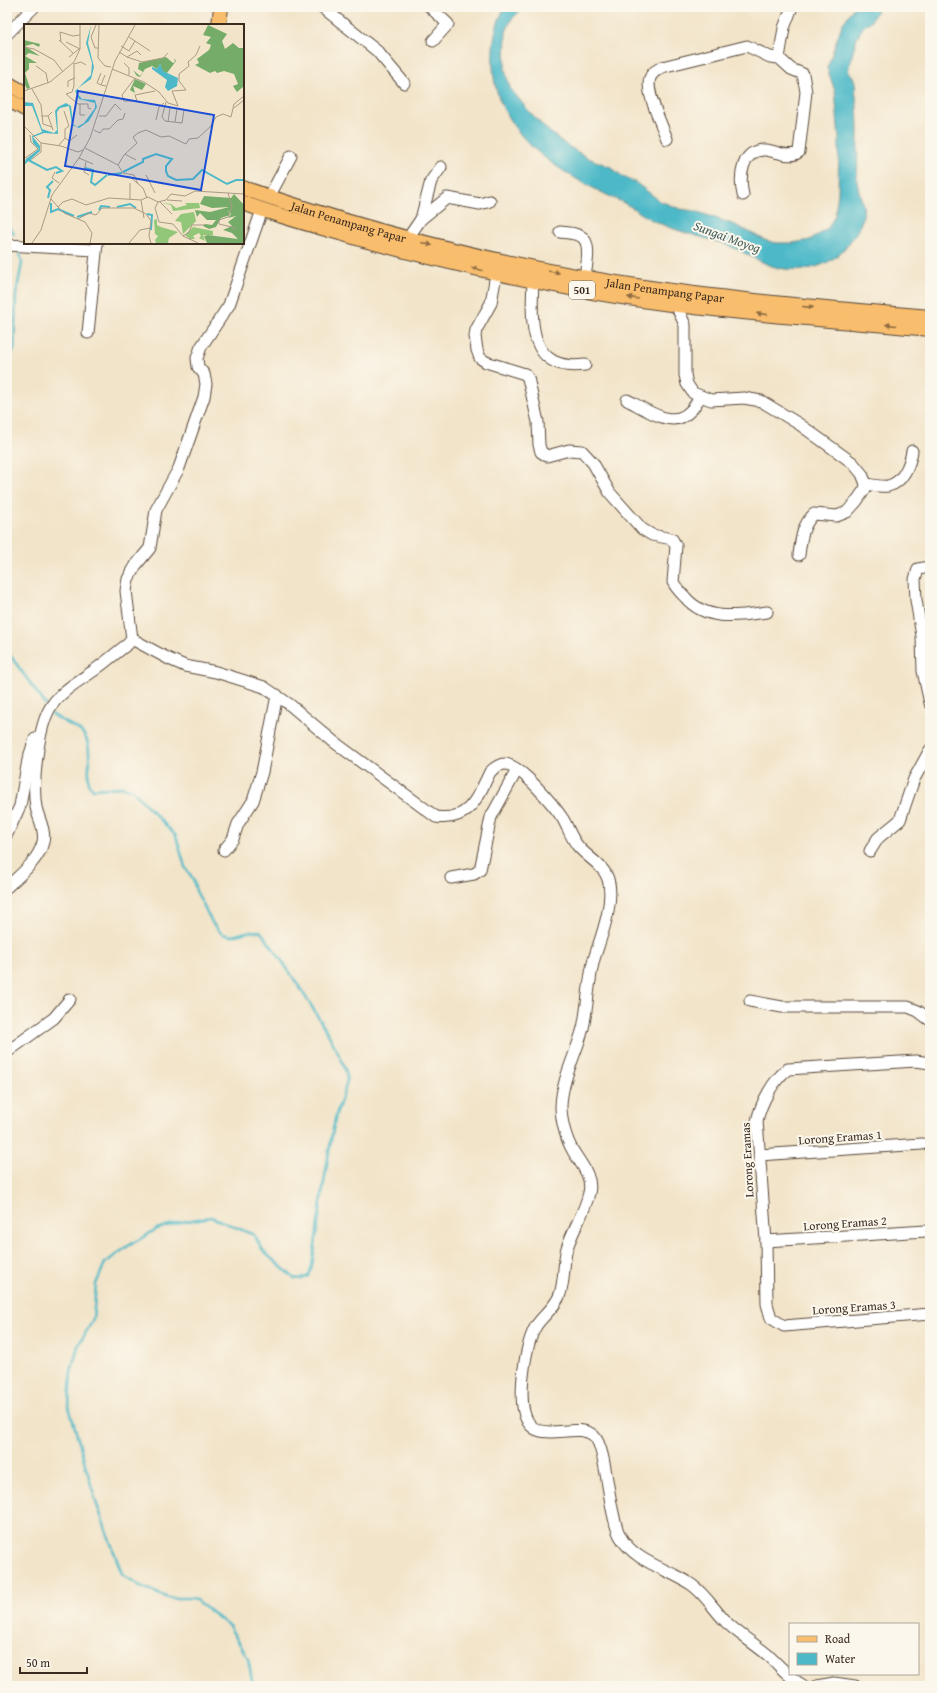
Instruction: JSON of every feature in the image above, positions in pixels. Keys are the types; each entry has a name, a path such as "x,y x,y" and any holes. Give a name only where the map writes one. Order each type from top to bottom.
{"main road":[{"path":"219,24 221,7"},
{"path":"7,83 24,92"},
{"path":"7,100 24,108"},
{"name":"Jalan Penampang Papar","path":"244,188 408,238 470,255 586,277 642,287 773,304 930,317"},
{"name":"Jalan Penampang Papar","path":"244,203 399,250 496,274 533,281 676,305 930,329"}],"street":[{"path":"7,34 34,7"},
{"path":"322,7 377,51 404,83"},
{"path":"430,7 448,24 433,41"},
{"path":"779,58 784,28 792,7"},
{"path":"667,139 656,110 649,84 650,78 655,70 669,64 747,46 770,57 779,58 791,69 803,74 806,92 799,152 792,155 766,150 753,153 744,163 741,172 743,195"},
{"path":"269,197 291,156"},
{"path":"421,219 431,181 441,167"},
{"path":"408,238 421,219 447,198 480,204 490,201"},
{"path":"36,807 38,751 45,721 50,708 76,683 128,644 132,639 126,590 128,579 136,565 150,548 156,510 179,468 204,397 206,384 204,374 198,367 197,358 201,347 229,305 262,210"},
{"path":"560,232 580,236 585,239 587,246 586,277"},
{"path":"7,245 96,246 88,333"},
{"path":"496,274 491,303 476,330 475,336 477,350 480,358 486,362 526,374 538,422 539,445 541,452 548,456 569,450 582,451 593,463 610,493 638,524 652,535 672,539 676,546 673,582 691,603 705,612 724,616 767,612"},
{"path":"533,281 532,328 534,338 540,348 548,358 561,364 572,367 585,365"},
{"path":"676,305 685,325 687,384 693,393 711,400 744,398 767,404 799,424 853,463 862,474 866,484 862,494 842,515 837,516 818,513 810,517 804,526 799,555"},
{"path":"627,400 667,419 676,419 689,413 700,397"},
{"path":"866,484 887,486 898,480 906,471 912,451"},
{"path":"930,567 918,569 915,579 922,636 923,671 930,703"},
{"path":"132,639 168,659 185,666 264,687 277,695 334,742 436,817 452,817 475,803 490,772 494,768 508,764 517,770 555,808 578,847 607,876 609,889 608,907 592,969 584,1024 569,1066 561,1103 561,1115 568,1140 586,1171 590,1191 567,1249 560,1297 537,1324 532,1334 525,1365 523,1397 525,1415 530,1425 538,1430 551,1432 590,1433 596,1438 602,1456 612,1515 619,1534 626,1546 647,1561 691,1585 702,1594 728,1623 770,1657 796,1682 804,1686"},
{"path":"224,850 233,839 238,824 253,801 262,772 277,695"},
{"path":"7,834 20,806 24,791 28,760 39,729 45,721"},
{"path":"870,851 878,838 900,820 914,779 930,750"},
{"path":"451,878 474,874 480,870 490,817 517,770"},
{"path":"7,887 32,862 44,842 42,824 36,807 24,791"},
{"path":"7,1052 54,1018 70,1000"},
{"path":"750,1001 782,1007 908,1008 918,1010 930,1020"},
{"name":"Lorong Eramas","path":"780,1325 771,1318 768,1310 766,1241 757,1121 759,1113 775,1083 788,1069 916,1061 930,1063"},
{"name":"Lorong Eramas 1","path":"759,1155 922,1144"},
{"name":"Lorong Eramas 2","path":"766,1241 926,1231"},
{"name":"Lorong Eramas 3","path":"780,1325 930,1314"},
{"path":"817,1686 834,1683 854,1686"}],"water":[{"name":"Sungai Moyog","path":"505,7 527,7 521,10 511,20 506,32 505,69 510,88 545,128 566,145 588,158 611,167 623,177 635,182 660,201 680,209 695,211 735,225 767,241 777,243 793,243 810,240 818,235 828,228 835,215 838,193 839,139 835,91 827,68 842,25 854,7 879,7 871,21 864,26 857,37 848,70 855,83 858,125 857,179 863,206 862,219 857,232 839,254 827,263 814,268 806,269 778,268 731,247 656,222 557,167 537,151 520,134 506,114 497,92 493,67 493,43 498,22"}],"waterway":[{"path":"7,224 14,234"},
{"path":"7,356 14,350 16,295 22,263 19,250"},
{"path":"7,651 46,705"},
{"path":"52,714 79,730 84,735 89,747 89,785 93,789 123,787 132,790 176,836 185,867 193,879 196,891 213,924 222,934 232,936 247,932 260,931 310,1004 336,1049 344,1067 347,1079 331,1137 312,1266 309,1276 301,1279 294,1278 264,1252 254,1235 211,1217 180,1222 157,1229 128,1246 105,1263 96,1284 93,1320 78,1346 71,1372 69,1407 96,1502 122,1574 140,1586 168,1598 193,1598 229,1626 248,1658 253,1686"}]}
